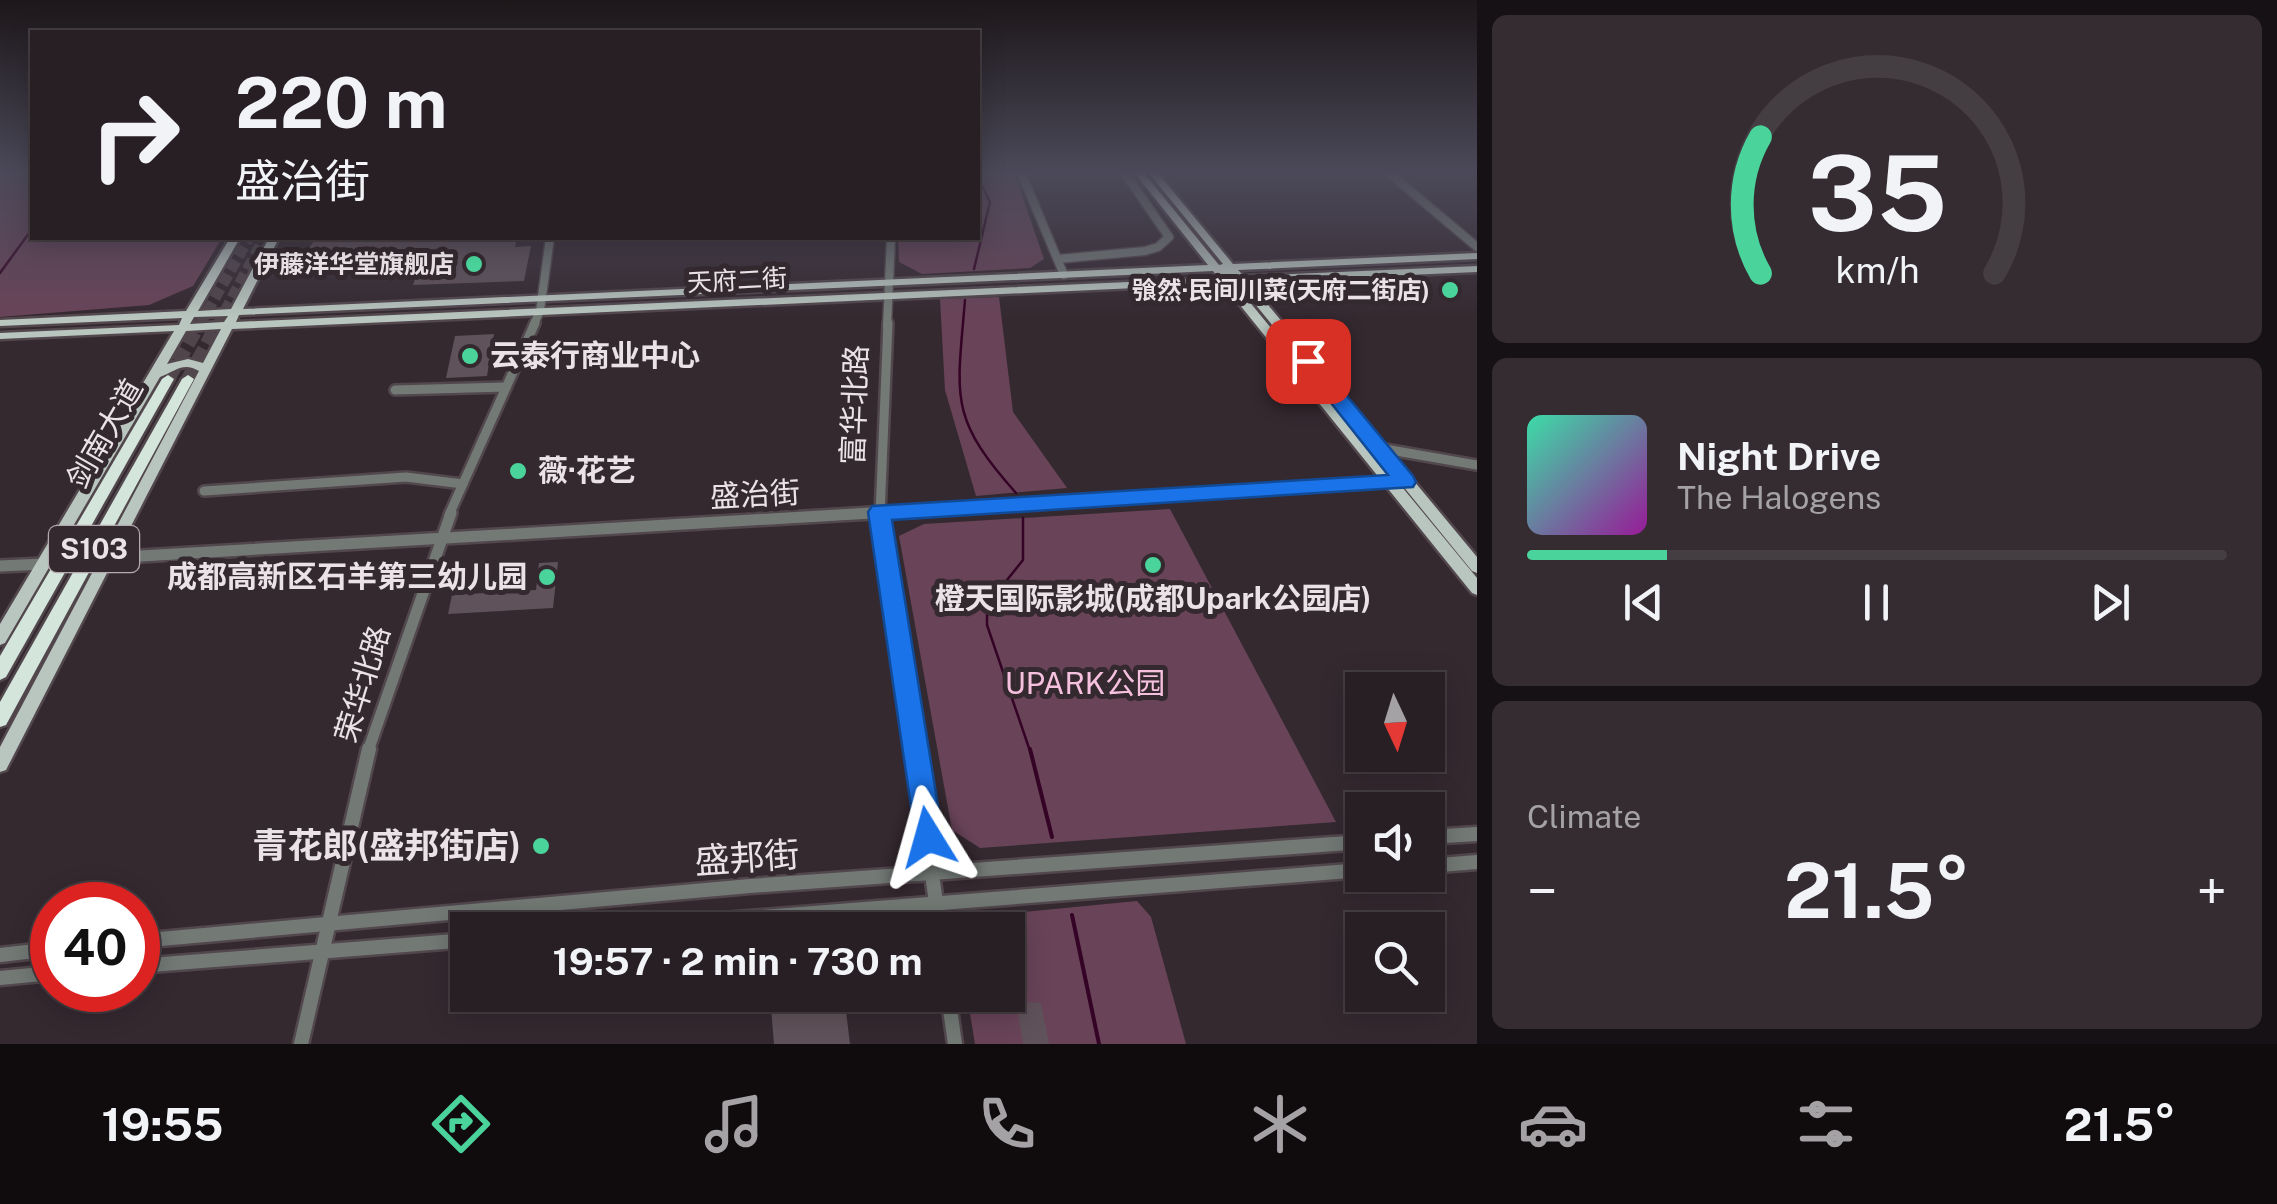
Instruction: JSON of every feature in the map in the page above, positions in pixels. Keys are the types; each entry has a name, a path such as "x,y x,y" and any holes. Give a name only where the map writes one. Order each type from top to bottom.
{"highway":[{"name":"剑南大道","path":"0,672 162,378"},
{"name":"剑南大道","path":"0,718 188,379"}],"main road":[{"path":"1178,221 1477,590"},
{"path":"1188,221 1242,279 1477,567"},
{"path":"0,638 162,378 186,321 234,240"},
{"path":"0,764 273,240"},
{"name":"天府二街","path":"888,289 1064,275 1477,256"},
{"name":"天府二街","path":"0,323 186,321 888,289 1477,268"},
{"name":"天府二街","path":"0,336 186,321"},
{"path":"162,378 181,363 194,363 204,370"}],"street":[{"path":"1041,221 1064,275"},
{"path":"1058,260 1158,247 1169,236 1158,221"},
{"path":"1447,221 1477,246"},
{"name":"荣华北路","path":"301,1044 353,806 378,715 438,538 541,305 550,240"},
{"name":"富华北路","path":"891,240 880,512 938,912"},
{"path":"395,390 506,387"},
{"path":"1378,448 1477,465"},
{"path":"204,492 406,477 463,484"},
{"name":"盛治街","path":"107,558 1406,482"},
{"path":"0,566 44,564"},
{"path":"1445,837 1477,834"},
{"name":"盛邦街","path":"160,938 330,921 1345,843"},
{"path":"1445,865 1477,862"},
{"name":"盛邦街","path":"815,912 1345,871"},
{"path":"160,964 450,941"},
{"path":"0,955 30,952"},
{"path":"0,978 30,975"},
{"path":"950,1012 955,1044"}],"green space":[{"path":"0,221 30,221 30,240 221,240 193,286 149,305 0,317"},
{"path":"980,221 1031,221 1044,259 1030,268 922,274 899,262 898,240 980,240"},
{"path":"999,297 1013,412 1067,488 976,496 945,390 940,299"},
{"name":"UPARK公园","path":"1170,509 1336,822 980,848 952,830 899,536 924,524"},
{"path":"1137,901 1151,917 1186,1044 975,1044 970,1012 1025,1012 1024,912"}],"building":[{"path":"315,240 517,240 515,247 531,246 524,281 413,285 417,273 392,274 302,258"},
{"name":"云泰行商业中心","path":"494,334 487,376 446,378 455,336"},
{"name":"成都高新区石羊第三幼儿园","path":"558,562 553,608 448,614 452,595 536,590 539,563"},
{"path":"1025,1002 1041,1003 1049,1044 1023,1044 1018,1012 1025,1012"},
{"path":"771,1012 846,1012 850,1044 774,1044"}],"waterway":[{"path":"974,269 986,221"},
{"path":"0,273 30,232"},
{"path":"965,300 960,360 962,404 978,444 1016,493"},
{"path":"1023,518 1023,560 987,605 987,625 1030,751"},
{"path":"1030,749 1052,837"},
{"path":"1072,915 1099,1044"}],"tunnel":[{"path":"199,326 248,240"},
{"path":"217,326 263,240"},
{"path":"168,379 200,323"},
{"path":"188,379 218,323"}],"place":[{"name":"伊藤洋华堂旗舰店","path":"474,264"},
{"name":"飸然·民间川菜(天府二街店)","path":"1450,290"},
{"name":"云泰行商业中心","path":"470,356"},
{"name":"薇·花艺","path":"518,471"},
{"name":"橙天国际影城(成都Upark公园店)","path":"1153,565"},
{"name":"成都高新区石羊第三幼儿园","path":"547,577"},
{"name":"青花郎(盛邦街店)","path":"541,846"}],"route":[{"path":"928,837 880,512 1406,482 1308,361"}]}
